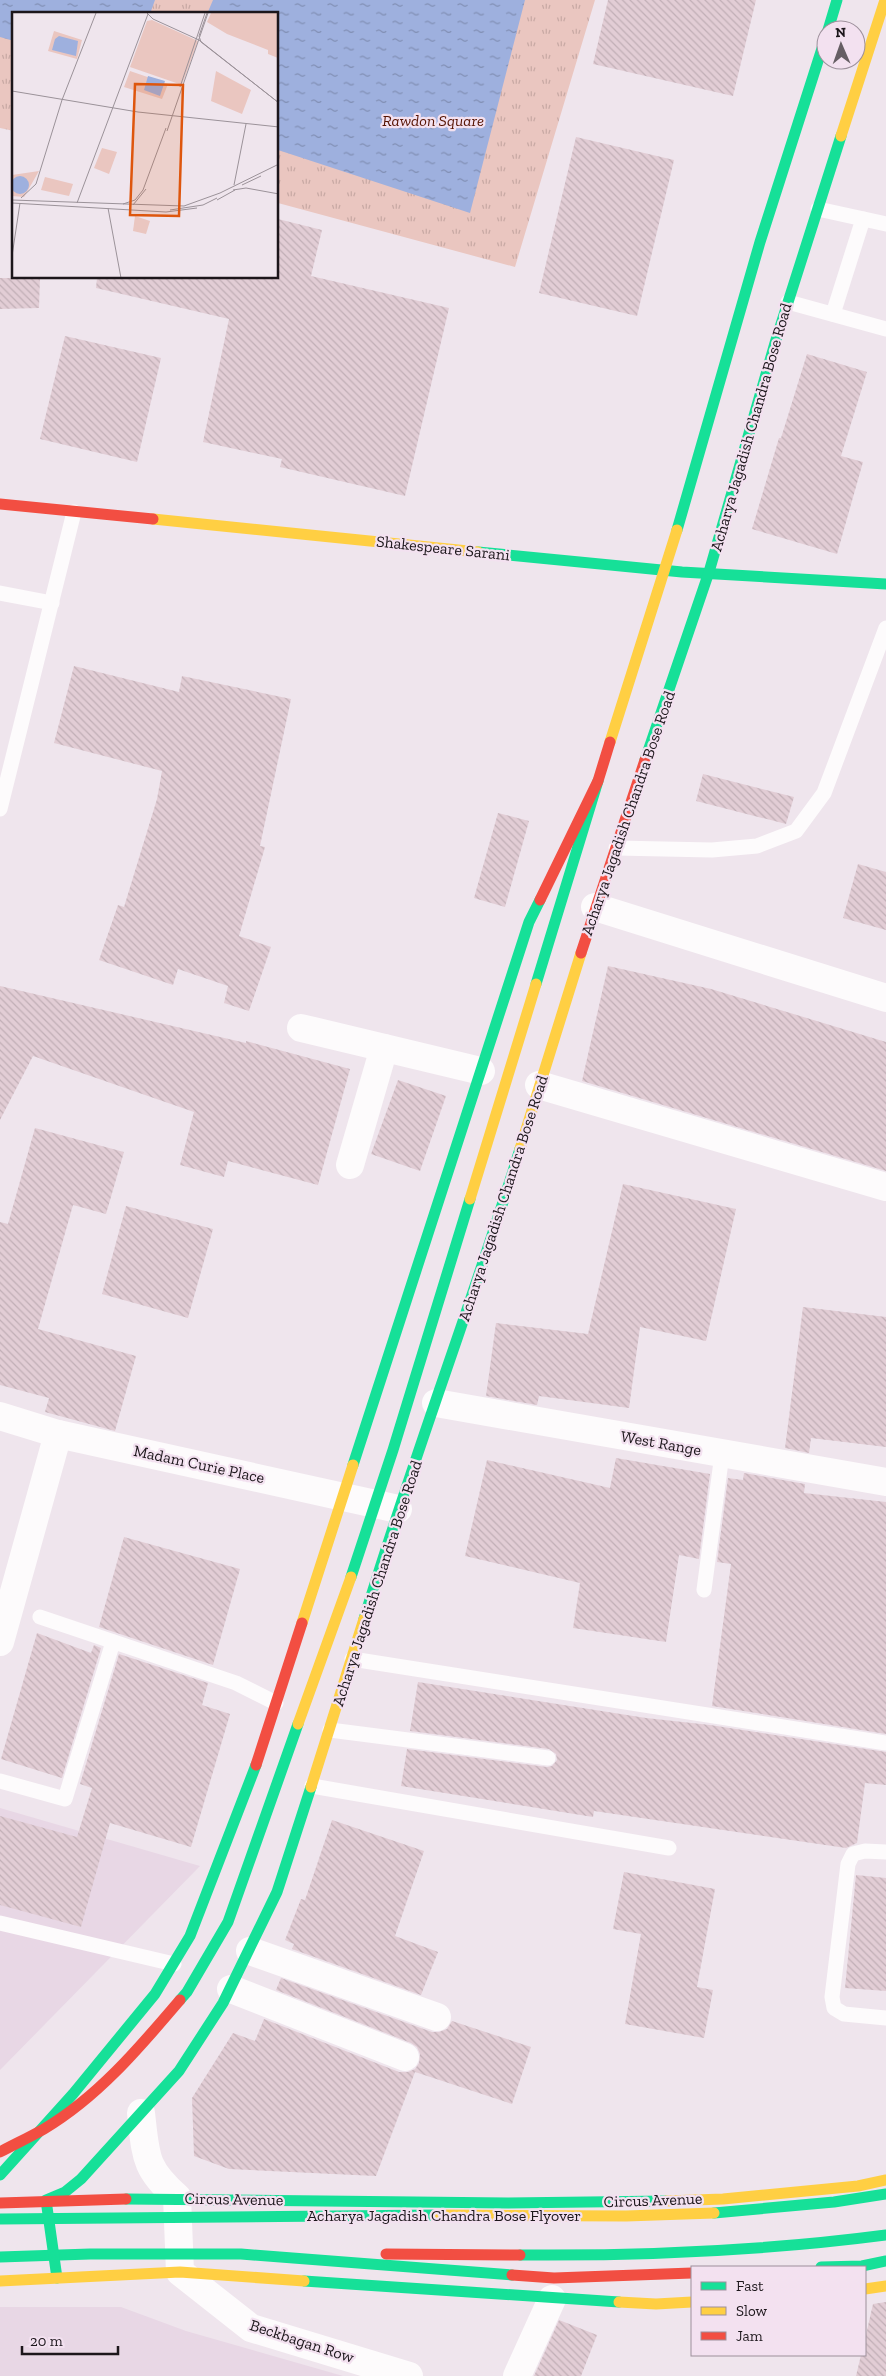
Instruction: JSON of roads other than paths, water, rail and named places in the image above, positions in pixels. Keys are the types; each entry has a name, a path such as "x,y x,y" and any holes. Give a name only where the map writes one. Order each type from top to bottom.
{"main road":[{"path":"831,20 837,0"},
{"name":"Acharya Jagadish Chandra Bose Road","path":"46,2200 65,2192 81,2179 179,2071 231,1989 277,1892 399,1509 486,1258 595,907 709,572 788,302 885,0"},
{"path":"0,2152 45,2128 73,2108 103,2083 141,2046 187,1992 228,1922 378,1497 663,570 690,488 760,242 816,67"},
{"name":"Shakespeare Sarani","path":"0,504 663,570 886,584"},
{"path":"0,2175 79,2087 155,1994 190,1936 252,1777 529,922 598,781"},
{"name":"Circus Avenue","path":"0,2203 177,2197 441,2202 678,2201 858,2186 886,2180"},
{"name":"Acharya Jagadish Chandra Bose Flyover","path":"0,2218 292,2215 626,2216 738,2212 834,2202 886,2194"},
{"path":"46,2200 57,2278"},
{"path":"0,2257 90,2254 539,2256 685,2252 822,2244 886,2235"},
{"path":"240,2254 554,2278 691,2273"},
{"path":"862,2266 886,2261"},
{"path":"0,2281 180,2272 552,2299 656,2304 691,2302"},
{"path":"866,2289 886,2286"}],"street":[{"path":"595,907 886,998"},
{"path":"301,1028 481,1071"},
{"path":"350,1165 384,1048"},
{"path":"539,1085 886,1187"},
{"name":"West Range","path":"436,1403 886,1482"},
{"name":"Madam Curie Place","path":"0,1416 58,1434 343,1495 399,1509"},
{"path":"0,1642 58,1434"},
{"path":"250,1951 437,2018"},
{"path":"231,1989 405,2057"},
{"path":"141,2114 148,2164 158,2181 177,2197 180,2272"},
{"name":"Beckbagan Row","path":"180,2272 251,2328 409,2376"},
{"path":"517,2376 552,2299"}],"lane":[{"path":"818,209 886,224"},
{"path":"833,314 863,219"},
{"path":"788,302 886,328"},
{"path":"0,809 74,512"},
{"path":"0,593 52,603"},
{"path":"616,848 712,850 758,846 796,831 824,793 886,628"},
{"path":"704,1590 722,1454"},
{"path":"40,1617 236,1683 276,1703"},
{"path":"0,1781 66,1798 113,1642"},
{"path":"352,1659 886,1743"},
{"path":"330,1730 548,1758"},
{"path":"312,1786 669,1848"},
{"path":"886,1852 865,1851 853,1854 848,1864 832,1997 834,2008 844,2014 886,2018"},
{"path":"0,1923 174,1964"}],"water":[{"path":"0,0 155,0 151,12 12,12 12,40 0,37"},
{"path":"213,0 525,0 470,213 279,150 279,12 208,12"}],"park label":[{"name":"Rawdon Square","path":"433,120"}]}
